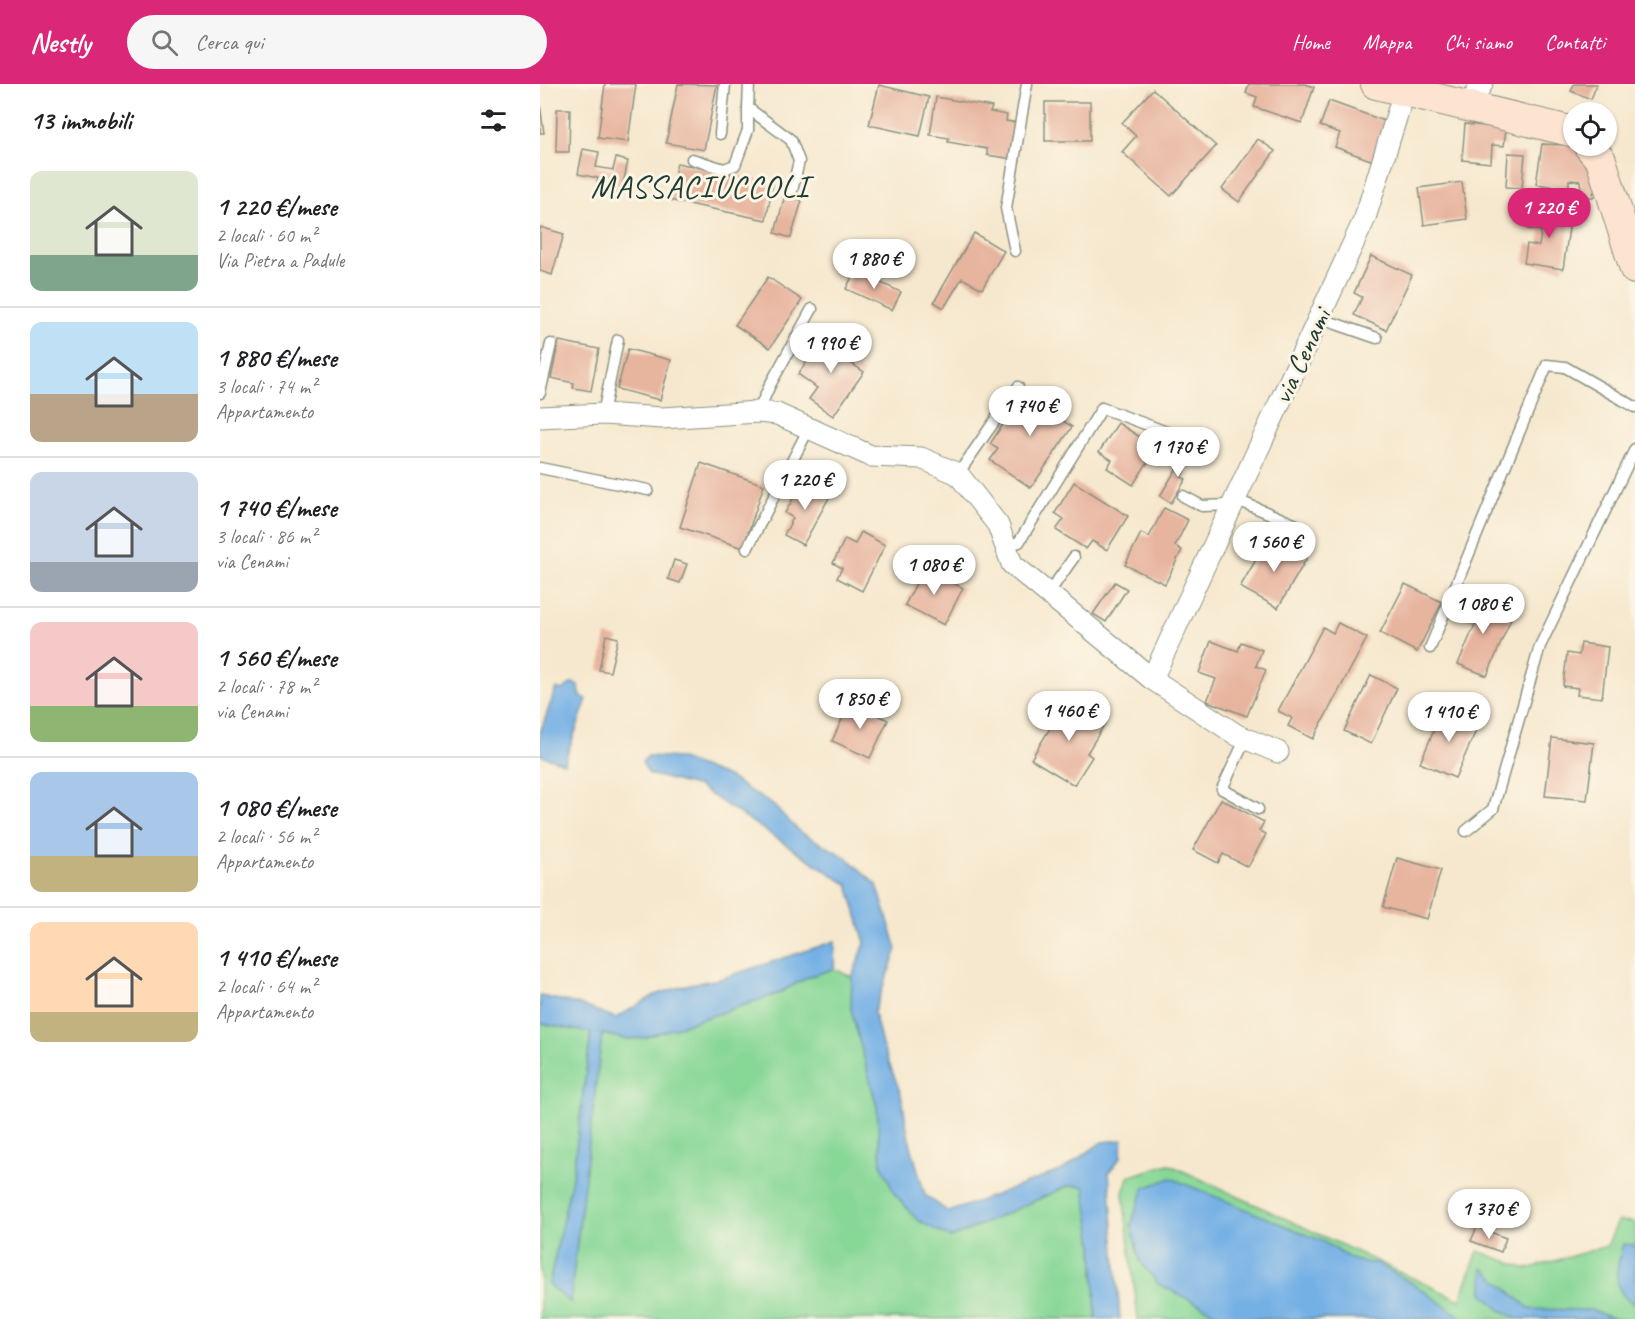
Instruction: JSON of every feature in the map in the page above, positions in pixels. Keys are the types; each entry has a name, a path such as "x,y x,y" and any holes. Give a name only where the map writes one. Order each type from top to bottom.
{"street":[{"path":"1390,88 1475,96 1563,129"},
{"name":"via Cenami","path":"1152,679 1365,218 1390,88"},
{"path":"1597,156 1635,269"},
{"path":"540,417 603,414 662,418 758,412 777,414 871,456 921,458 958,474 998,525 1012,564 1152,679 1237,735 1278,752"}],"lane":[{"path":"720,134 725,84"},
{"path":"692,159 724,169 735,165 747,130 749,84"},
{"path":"1015,251 1006,208 1027,84"},
{"path":"748,108 791,140 799,161 792,191"},
{"path":"758,412 770,385 812,309"},
{"path":"1319,318 1377,338"},
{"path":"603,414 618,340"},
{"path":"540,393 551,344"},
{"path":"1430,648 1547,365 1565,367 1635,407"},
{"path":"958,474 1018,387"},
{"path":"1006,546 1019,542 1102,408 1172,434"},
{"path":"747,549 809,428"},
{"path":"1466,831 1493,809 1540,646 1635,449"},
{"path":"540,468 648,490"},
{"path":"1183,496 1202,506 1233,502 1301,527"},
{"path":"1048,594 1074,557"},
{"path":"1246,738 1222,789 1258,809"}],"green space":[{"path":"834,969 852,977 851,1009 877,1107 881,1163 951,1238 1068,1186 1085,1186 1093,1245 1096,1319 540,1319 540,1023 591,1033 573,1173 549,1285 570,1301 602,1034 626,1039 644,1038 777,994 810,976"},
{"path":"1168,1164 1460,1300 1478,1251 1527,1269 1607,1246 1618,1221 1635,1222 1635,1319 1138,1319 1123,1193 1128,1177"}],"water":[{"path":"572,683 578,685 581,697 587,699 564,763 540,755 540,733 556,688 562,690"},
{"path":"648,756 678,758 728,777 773,805 800,832 846,857 877,885 897,949 874,1012 882,1045 901,1094 909,1139 925,1195 949,1212 1062,1170 1102,1142 1122,1140 1121,1157 1109,1172 1120,1319 1096,1319 1093,1245 1084,1186 1068,1186 951,1238 917,1220 894,1193 881,1163 877,1107 851,1009 852,977 865,943 848,885 699,787 649,774 642,762"},
{"path":"835,941 834,969 810,976 777,994 644,1038 626,1039 602,1034 570,1302 549,1285 573,1173 591,1033 540,1023 540,996 578,1004 616,1018 655,995 690,984 720,979"},
{"path":"1171,1178 1322,1241 1353,1260 1378,1264 1412,1283 1464,1319 1228,1319 1158,1284 1140,1261 1131,1225 1144,1188"},
{"path":"1623,1244 1635,1245 1635,1304 1621,1293 1618,1286 1617,1269"},
{"path":"1483,1268 1530,1309 1591,1310 1615,1319 1517,1319 1500,1310 1483,1293"}],"building":[{"path":"605,84 636,84 628,142 598,138"},
{"path":"678,84 717,85 704,150 666,143"},
{"path":"1249,84 1305,84 1314,87 1302,123 1254,107 1257,97 1246,93"},
{"path":"1574,84 1597,84 1591,99 1571,91"},
{"path":"879,85 929,97 920,136 869,125"},
{"path":"1153,89 1216,146 1171,196 1122,152 1136,136 1122,123"},
{"path":"936,97 992,107 990,112 1007,115 1006,121 1019,123 1013,159 987,155 987,149 948,142 949,138 930,135"},
{"path":"1329,101 1390,123 1376,162 1335,147 1340,133 1320,126"},
{"path":"1045,102 1090,102 1090,141 1045,141"},
{"path":"540,104 544,133 540,133"},
{"path":"557,109 570,109 569,152 556,152"},
{"path":"1465,124 1506,128 1504,146 1492,145 1491,163 1462,160"},
{"path":"1258,139 1275,151 1239,202 1222,189"},
{"path":"1542,144 1563,145 1563,156 1590,156 1605,190 1593,192 1594,197 1582,197 1580,181 1569,180 1569,189 1536,184"},
{"path":"583,149 599,152 596,167 613,170 616,158 628,161 621,194 596,189 598,178 578,174"},
{"path":"1508,153 1525,154 1522,188 1506,187"},
{"path":"677,163 773,183 766,220 669,200"},
{"path":"1462,182 1467,219 1424,225 1419,188"},
{"path":"785,195 802,200 791,238 775,233"},
{"path":"1531,209 1571,215 1563,269 1524,263 1527,244 1539,246 1541,231 1528,229"},
{"path":"540,227 564,234 552,275 540,271"},
{"path":"974,233 1004,251 982,289 962,278 944,308 934,302"},
{"path":"1371,256 1412,275 1386,330 1354,315 1362,297 1354,293"},
{"path":"855,271 901,292 892,310 846,289"},
{"path":"768,277 802,300 770,348 735,325"},
{"path":"827,333 851,351 845,359 864,372 833,416 809,399 817,388 798,374"},
{"path":"559,341 599,349 591,391 573,388 574,383 551,378"},
{"path":"628,349 671,360 660,400 617,389"},
{"path":"1023,389 1042,402 1048,392 1064,403 1056,416 1072,427 1031,488 990,460 998,449 990,444 1005,421 1011,425 1018,416 1009,410"},
{"path":"1118,423 1151,444 1147,450 1153,454 1133,485 1107,468 1112,460 1099,452"},
{"path":"1189,448 1196,452 1181,477 1186,479 1171,503 1160,496"},
{"path":"701,463 764,485 743,548 680,527"},
{"path":"804,479 831,494 803,545 784,535 793,518 785,513"},
{"path":"1074,482 1128,516 1107,550 1092,541 1086,549 1056,530 1064,519 1055,513"},
{"path":"1164,508 1188,520 1175,546 1182,550 1165,584 1125,565 1141,533 1149,537"},
{"path":"861,532 885,545 862,591 837,578 842,568 833,563 845,539 855,544"},
{"path":"1271,538 1307,558 1278,608 1240,587"},
{"path":"674,560 687,564 680,583 668,579"},
{"path":"924,568 963,588 944,625 905,605"},
{"path":"1115,582 1127,589 1106,622 1093,614"},
{"path":"1405,584 1442,602 1417,652 1380,633"},
{"path":"1475,590 1488,596 1483,607 1511,619 1487,676 1458,664 1476,622 1463,616"},
{"path":"1338,623 1367,638 1313,739 1288,726 1292,718 1278,711 1323,627 1333,633"},
{"path":"606,635 618,638 610,672 599,670"},
{"path":"1211,641 1238,651 1241,642 1262,650 1256,666 1266,670 1247,716 1207,701 1216,679 1199,673"},
{"path":"1581,643 1608,647 1602,698 1577,695 1578,688 1563,686 1567,653 1579,655"},
{"path":"1371,675 1397,688 1371,744 1344,731"},
{"path":"1068,699 1106,722 1087,753 1092,757 1074,785 1031,759"},
{"path":"850,702 888,720 870,758 832,741"},
{"path":"1443,709 1479,724 1455,778 1420,763"},
{"path":"1552,738 1594,743 1587,800 1545,796"},
{"path":"1221,799 1264,822 1259,831 1266,834 1248,867 1223,854 1218,863 1193,850"},
{"path":"1397,858 1441,870 1427,919 1383,907"},
{"path":"1477,1227 1506,1238 1501,1252 1471,1241"}],"district":[{"name":"MASSACIUCCOLI","path":"700,186"}]}
